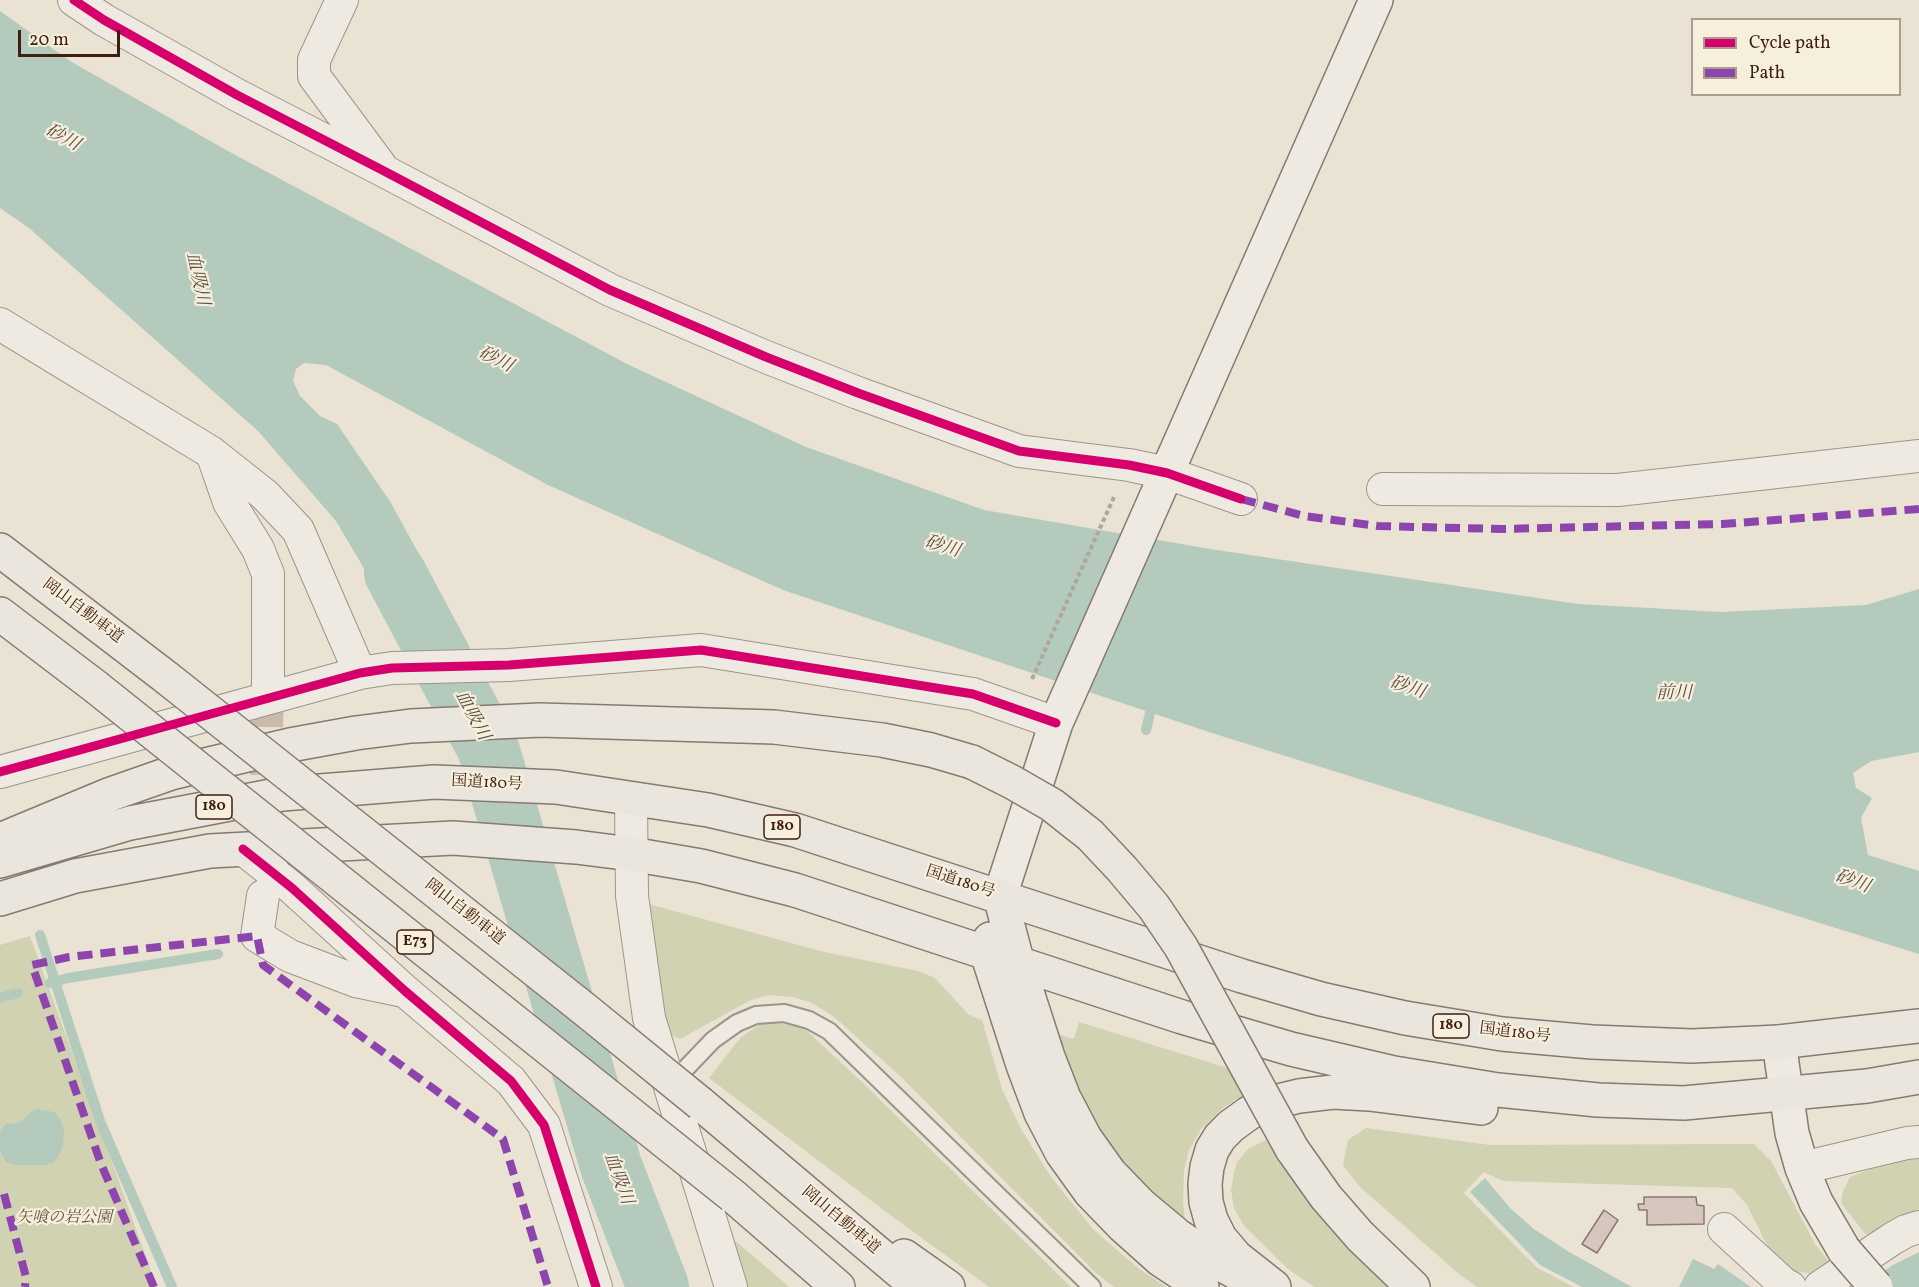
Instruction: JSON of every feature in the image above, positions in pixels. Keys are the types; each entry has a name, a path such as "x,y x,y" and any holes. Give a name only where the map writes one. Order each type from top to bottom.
{"highway":[{"name":"岡山自動車道","path":"0,550 167,678 579,1004 918,1287"},
{"name":"E73","path":"0,614 96,687 733,1196 838,1287"},
{"path":"0,840 111,794 171,773 290,745 411,726 540,720 774,727 902,744 972,762 1052,805 1090,834 1154,907 1209,994 1292,1149 1326,1197 1360,1236 1413,1287"},
{"name":"国道180号","path":"0,861 130,823 282,794 434,782 556,787 708,810 795,830 1242,976 1322,999 1405,1018 1502,1034 1592,1042 1692,1046 1779,1042 1919,1026"},
{"path":"0,899 75,876 210,851 453,838 576,847 701,866 795,890 1182,1017 1280,1046 1394,1073 1509,1091 1598,1100 1684,1103"},
{"path":"1000,896 987,953 1041,1113 1062,1153 1090,1192 1161,1260 1202,1287"},
{"path":"1000,896 1018,964 1064,1098 1085,1138 1110,1173 1141,1205 1215,1261 1261,1287"},
{"path":"1274,1287 1236,1257 1220,1238 1211,1220 1206,1202 1205,1184 1212,1150 1220,1137 1250,1113 1270,1103 1299,1096 1334,1092 1493,1109 1576,1109 1786,1094 1867,1086 1919,1077"},
{"path":"761,1154 948,1287"}],"street":[{"path":"74,0 104,20 237,95 610,290 766,357 1019,451 1129,465 1165,479 1241,499"},
{"path":"342,0 314,60 314,76 384,171"},
{"path":"1000,896 1059,718 1376,0"},
{"path":"0,324 212,453 266,495 298,530 360,673"},
{"path":"212,453 229,502 258,549 268,574 268,686"},
{"path":"1383,489 1618,490 1919,456"},
{"path":"0,772 360,673 392,668 509,665 701,650 973,694 1059,718"},
{"path":"631,799 632,896 650,1018 731,1287"},
{"path":"243,849 292,888 405,991 512,1081 544,1125 596,1287"},
{"path":"263,896 257,936 290,956 356,981 405,991"},
{"path":"1779,1042 1792,1132 1802,1168 1816,1202 1844,1250 1876,1287"},
{"path":"1802,1168 1919,1142"},
{"path":"1820,1287 1892,1239 1919,1227"},
{"path":"1724,1229 1784,1284 1791,1287"}],"lane":[{"path":"670,1086 713,1040 737,1023 756,1015 784,1012 809,1020 829,1031 1092,1287"}],"path":[{"path":"1030,681 1117,489"}],"green space":[{"path":"645,903 824,952 918,971 935,978 969,1015 982,1020 1002,1089 1021,1129 1051,1177 1093,1229 1138,1268 1166,1287 1114,1287 1095,1272 900,1076 833,1016 810,1002 792,997 769,995 751,1000 680,1039 663,1031"},
{"name":"矢喰の岩公園","path":"30,936 157,1287 0,1287 0,945"},
{"path":"764,1022 804,1028 1071,1287 989,1287 709,1078 741,1037"},
{"path":"1079,1022 1276,1083 1275,1088 1261,1088 1236,1099 1201,1129 1189,1150 1184,1171 1183,1202 1186,1228 1160,1206 1110,1148 1089,1115 1054,1033 1074,1039"},
{"path":"1366,1128 1490,1145 1754,1144 1771,1161 1815,1244 1829,1262 1809,1273 1793,1271 1772,1255 1747,1205 1732,1188 1503,1181 1484,1172 1464,1193 1537,1268 1574,1287 1477,1287 1460,1275 1359,1186 1343,1165 1348,1140"},
{"path":"1266,1140 1295,1184 1325,1220 1390,1287 1314,1287 1288,1269 1244,1226 1234,1208 1231,1190 1234,1172 1237,1162 1248,1149"},
{"path":"1919,1159 1919,1209 1866,1235 1841,1203 1843,1191 1850,1177 1905,1160"},
{"path":"720,1228 772,1272 789,1287 740,1287"}],"water":[{"path":"0,11 70,61 226,150 627,364 806,447 984,510 1210,549 1578,604 1721,612 1866,605 1919,589 1919,752 1871,761 1853,773 1856,788 1872,798 1861,818 1868,855 1919,871 1919,954 1212,733 783,590 548,485 326,365 304,363 296,369 293,381 300,396 320,416 337,424 391,503 469,646 411,648 336,521 258,431 29,228 0,208"},
{"path":"38,1109 54,1112 61,1120 64,1131 63,1146 58,1157 53,1163 45,1165 15,1165 6,1162 0,1150 0,1131 6,1124 19,1123"},
{"path":"1485,1178 1510,1208 1534,1229 1569,1252 1632,1287 1582,1287 1540,1265 1470,1192"},
{"path":"1919,1252 1919,1287 1864,1287 1891,1266"},
{"path":"1693,1259 1714,1269 1718,1264 1751,1287 1679,1287"}],"building":[{"path":"1644,1197 1696,1197 1697,1205 1704,1206 1704,1224 1647,1225 1647,1210 1639,1210 1638,1204 1644,1204"},
{"path":"1604,1210 1618,1220 1597,1253 1582,1244"}],"waterway":[{"name":"血吸川","path":"395,573 488,748 611,1166 658,1287"},
{"path":"1146,730 1153,701"},
{"path":"40,935 100,1121 172,1287"},
{"path":"50,983 68,978 218,954"},
{"path":"0,998 18,993"}],"tunnel":[{"path":"265,823 268,686"}],"marked path":[{"path":"1241,499 1304,516 1378,526 1501,529 1723,524 1919,509"},
{"path":"154,1287 101,1164 32,965 69,957 257,936 263,965 503,1139 548,1287"},
{"path":"4,1194 26,1277 25,1287"}],"cycle path":[{"path":"74,0 104,20 237,95 610,290 766,357 1019,451 1129,465 1167,473 1241,499"},
{"path":"0,772 360,673 392,668 509,665 701,650 973,694 1056,723"},
{"path":"243,849 292,888 405,991 511,1081 544,1125 596,1287"}],"water label":[{"name":"砂川","path":"62,139"},
{"name":"砂川","path":"495,361"},
{"name":"砂川","path":"942,548"},
{"name":"砂川","path":"1407,689"},
{"name":"前川","path":"1674,695"},
{"name":"砂川","path":"1852,883"}]}
